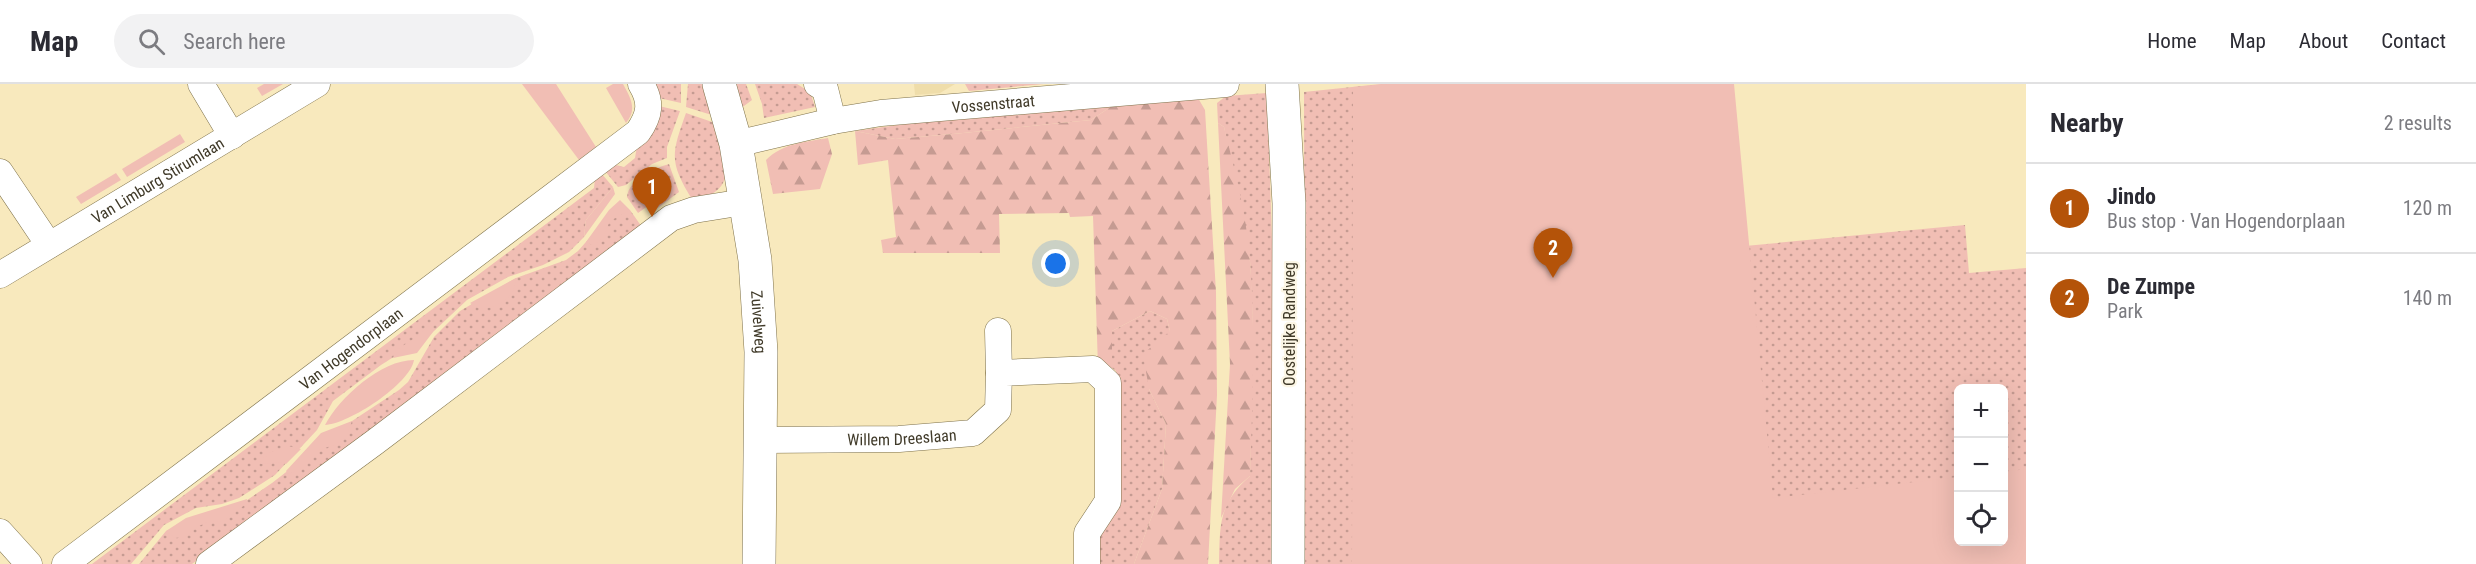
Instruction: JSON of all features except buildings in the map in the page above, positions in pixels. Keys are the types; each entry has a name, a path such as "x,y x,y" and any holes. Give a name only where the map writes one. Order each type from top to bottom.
{"street":[{"path":"201,84 232,136"},
{"name":"Van Limburg Stirumlaan","path":"0,275 317,84"},
{"name":"Van Hogendorplaan","path":"65,564 638,132 648,118 648,104 641,84"},
{"name":"Zuivelweg","path":"719,84 736,144 755,260 761,352 759,564"},
{"path":"817,84 825,89 833,121"},
{"name":"Vossenstraat","path":"736,144 833,121 881,113 1226,84"},
{"name":"Oostelijke Randweg","path":"1282,84 1289,226 1288,564"},
{"path":"0,172 49,245"},
{"path":"209,564 671,218 694,210 744,202"},
{"name":"Willem Dreeslaan","path":"761,440 899,438 973,433 998,410 998,331"},
{"path":"999,373 1093,369 1108,382 1108,501 1087,533 1087,564"},
{"path":"0,532 29,564"}],"shaded area":[{"path":"914,84 955,84 940,93 915,95"}],"green space":[{"path":"264,84 283,84 262,96 257,88"},
{"path":"522,84 556,84 596,147 579,160"},
{"path":"613,84 623,84 630,98 632,113 626,123 606,88"},
{"path":"652,84 681,84 681,103 659,98"},
{"path":"688,84 707,84 715,116 686,107"},
{"path":"732,84 746,84 752,100 740,109"},
{"path":"755,84 797,84 810,92 815,107 764,118"},
{"path":"965,84 1044,84 969,91"},
{"path":"1381,84 1714,84 1745,246 1965,225 1969,273 2026,268 2026,564 1305,564 1304,92"},
{"path":"1387,84 1734,84 1773,498 1954,477 1954,546 2008,546 2008,471 2026,469 2026,564 1352,564 1353,87"},
{"path":"1267,93 1275,329 1272,564 1219,564 1221,526 1226,506 1250,476 1253,325 1250,261 1224,127 1218,123 1217,103 1226,96"},
{"path":"1198,98 1205,110 1216,292 1217,395 1208,564 1134,564 1162,489 1166,424 1149,389 1143,354 1170,331 1167,319 1150,311 1112,331 1112,368 1098,367 1093,216 1070,217 1069,213 999,214 1000,253 883,253 881,240 896,237 888,160 858,165 855,131 895,139 953,134 1091,120 1112,106"},
{"path":"659,106 680,111 667,147 667,158 652,164 626,185 618,187 605,171 612,164 624,167 635,158 637,146"},
{"path":"1112,106 1091,120 953,134 895,139 855,131 912,123"},
{"path":"686,113 718,124 726,161 724,181 718,189 708,196 693,201 680,177 675,158 677,139"},
{"path":"1218,123 1224,127 1246,228 1252,289 1253,342 1250,476 1235,489 1221,518 1230,364"},
{"path":"180,134 185,142 127,177 122,169"},
{"path":"828,138 832,154 820,189 773,194 766,160 787,147"},
{"path":"669,164 679,192 656,209 652,203 638,213 627,197 632,185 649,172"},
{"path":"116,173 121,180 81,204 76,197"},
{"path":"601,173 613,187 586,220 584,237 569,252 543,265 508,277 467,300 433,332 381,365 333,401 317,430 275,475 239,498 222,504 196,508 164,525 131,564 92,564 594,188 595,178"},
{"path":"613,187 615,194 584,237 586,220"},
{"path":"620,200 630,210 610,221 600,240 592,245 586,242 609,210"},
{"path":"614,210 630,210 644,230 192,564 139,564 166,531 237,507 352,421 399,390 408,382 434,337 460,311 516,278 566,260 578,251"},
{"path":"516,278 513,291 499,304 480,309 470,303"},
{"path":"1150,311 1167,319 1170,331 1149,389 1166,424 1162,489 1134,564 1094,564 1094,534 1112,508 1116,371 1112,368 1112,331"},
{"path":"429,326 432,327 433,332 417,353 393,358 396,350"},
{"path":"414,360 402,380 377,401 348,418 325,425 351,392 375,373 388,366"},
{"path":"352,421 346,437 336,444 317,451 297,471 288,474 286,471 321,433"},
{"path":"288,446 301,449 286,464 283,462 261,464 259,462 271,452"},
{"path":"247,499 246,504 223,521 208,522 184,537 175,538 166,531 186,518"}],"place":[{"name":"Jindo","path":"652,217"},
{"name":"De Zumpe","path":"1553,278"}]}
